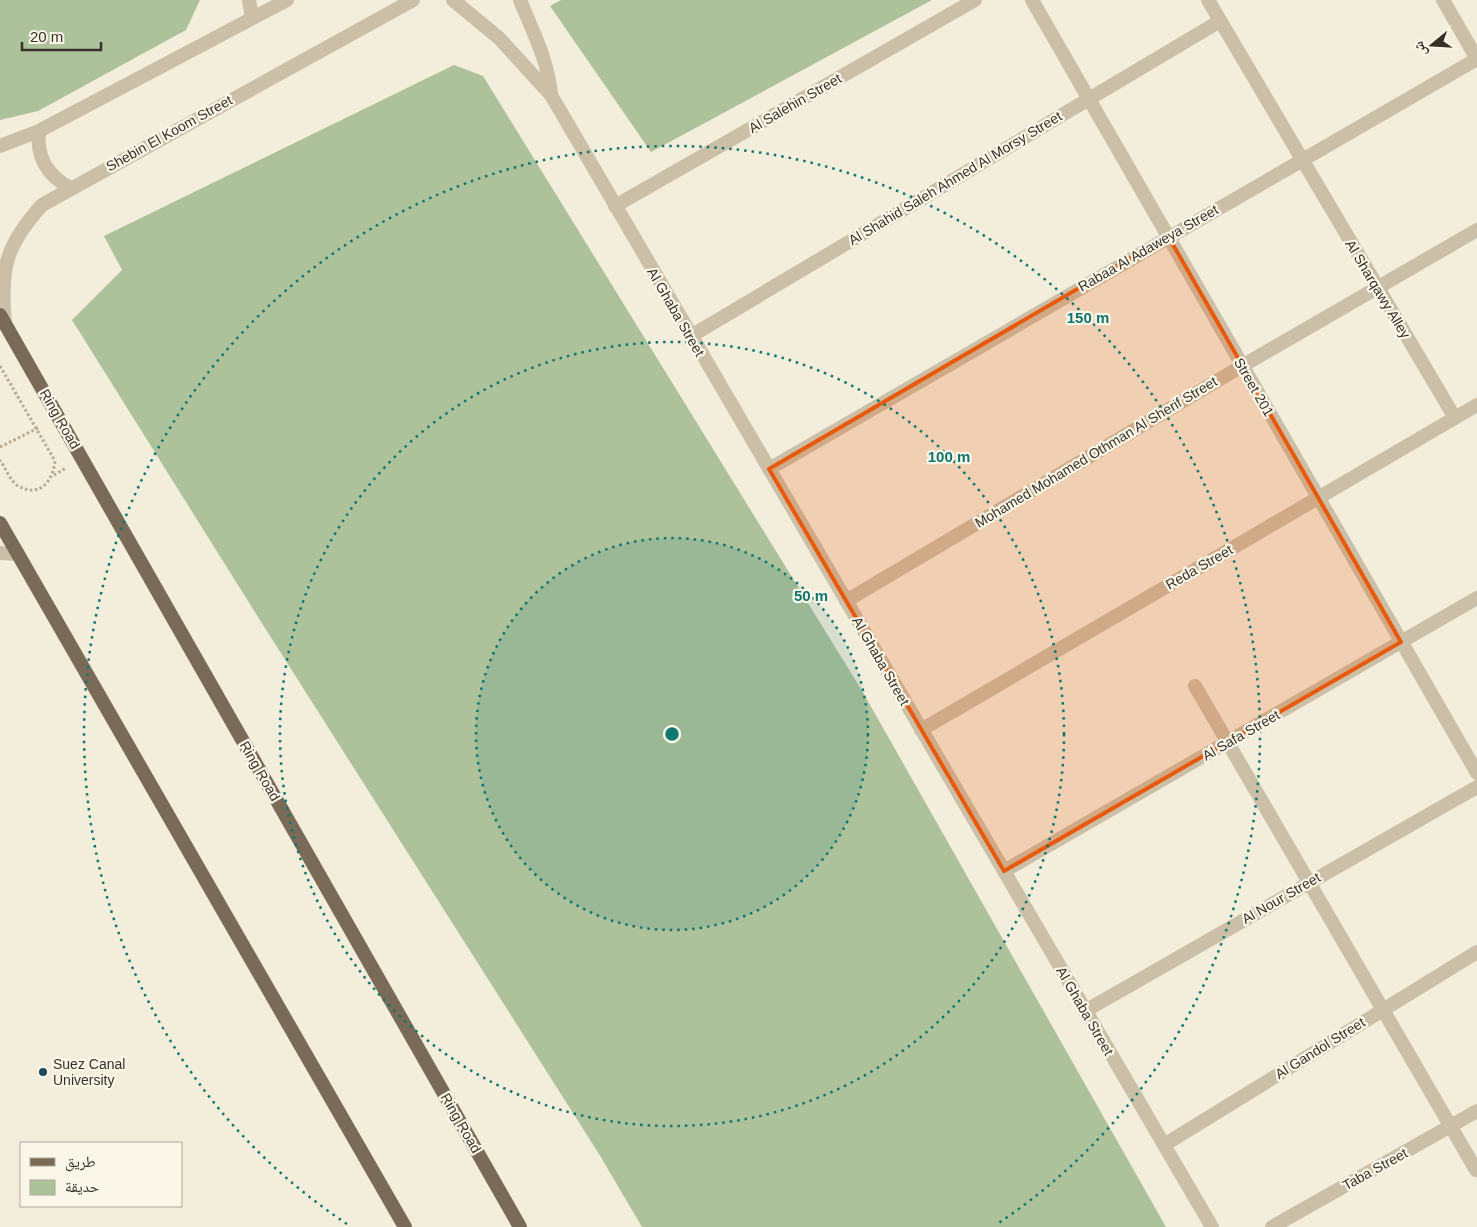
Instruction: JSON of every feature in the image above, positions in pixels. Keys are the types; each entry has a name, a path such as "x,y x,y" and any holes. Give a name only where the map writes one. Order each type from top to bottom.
{"main road":[{"name":"Ring Road","path":"3,320 520,1227"},
{"path":"0,523 405,1227"}],"street":[{"path":"249,0 252,18"},
{"path":"0,146 39,131 287,0"},
{"name":"Shebin El Koom Street","path":"3,320 1,291 6,259 20,230 42,205 413,0"},
{"name":"Al Ghaba Street","path":"453,0 499,38 551,95 614,206 1212,1227"},
{"name":"Al Ghaba Street","path":"520,0 543,52 549,73 551,95"},
{"name":"Al Salehin Street","path":"614,206 975,0"},
{"name":"Street 201","path":"1032,0 1476,770"},
{"name":"Al Sharqawy Alley","path":"1208,0 1455,418"},
{"path":"1443,0 1476,54"},
{"name":"Al Shahid Saleh Ahmed Al Morsy Street","path":"691,336 1220,21"},
{"name":"Rabaa Al Adaweya Street","path":"769,469 1301,160 1476,54"},
{"path":"39,131 38,142 44,165 51,174 70,188"},
{"name":"Mohamed Mohamed Othman Al Sherif Street","path":"846,601 1242,366 1477,230"},
{"name":"Reda Street","path":"921,730 1477,405"},
{"path":"0,553 18,554"},
{"name":"Al Safa Street","path":"1004,871 1477,598"},
{"path":"1195,686 1476,1170"},
{"name":"Al Nour Street","path":"1085,1010 1477,788"},
{"name":"Al Gandol Street","path":"1164,1145 1477,952"},
{"name":"Taba Street","path":"1272,1227 1477,1111"}],"path":[{"path":"0,366 55,461 54,475 45,486 30,490 16,485 0,460"},
{"path":"0,448 58,417"}],"highlighted area":[{"path":"1168,236 1401,642 1004,871 769,469"}],"green space":[{"path":"0,0 200,0 186,30 38,111 0,120"},
{"path":"561,0 932,0 651,152 550,6"},
{"path":"454,65 483,76 861,689 1166,1227 642,1227 599,1154 72,320 122,270 104,236"}],"place":[{"name":"Suez Canal University","path":"43,1072"}]}
